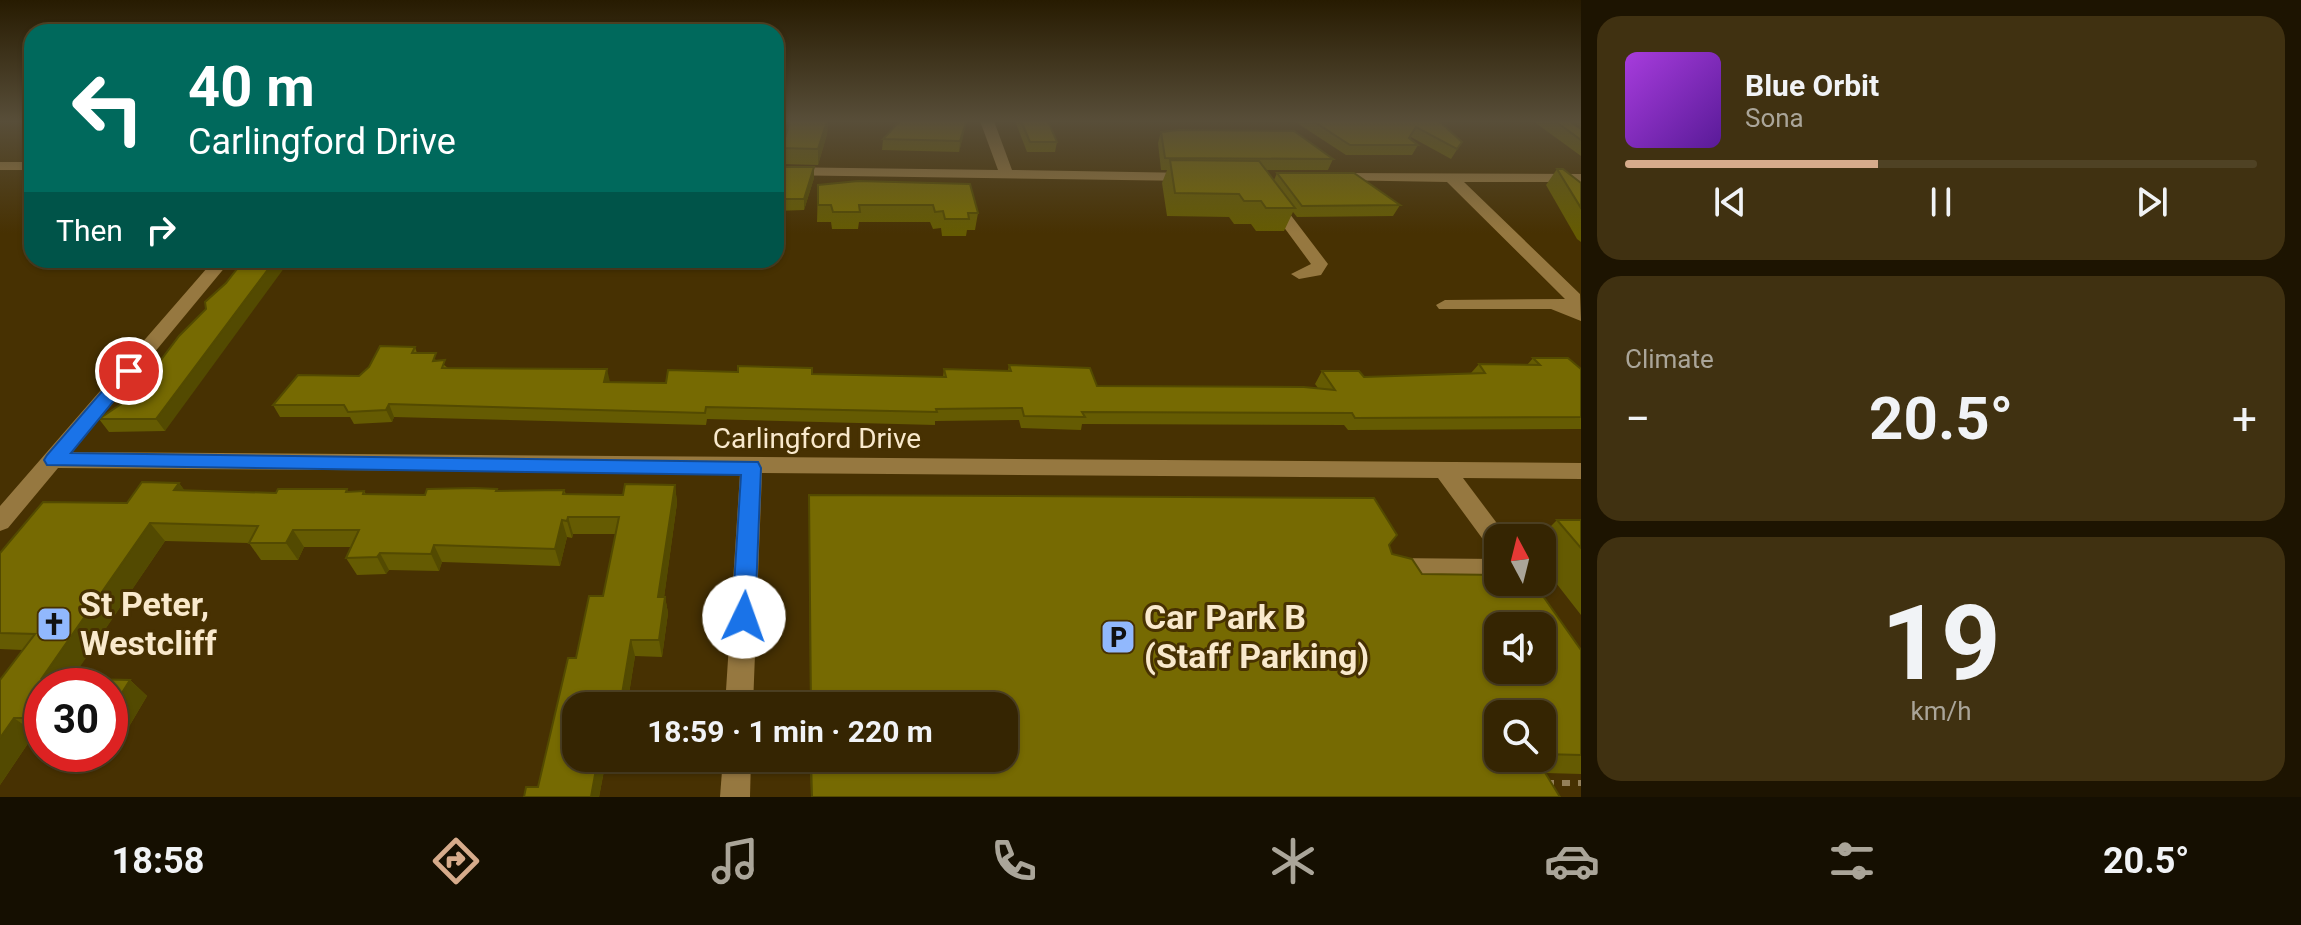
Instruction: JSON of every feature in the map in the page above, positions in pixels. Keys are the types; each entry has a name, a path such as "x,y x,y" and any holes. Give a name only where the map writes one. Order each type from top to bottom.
{"street":[{"path":"1001,158 1007,176"},
{"path":"0,166 24,166"},
{"path":"784,171 1208,177"},
{"path":"1315,177 1581,178"},
{"path":"1445,305 1551,304 1575,311 1574,298 1561,283 1451,178"},
{"path":"1264,190 1320,264 1315,271 1299,274"},
{"path":"0,522 216,268"},
{"name":"Carlingford Drive","path":"54,460 751,468 1581,471"},
{"path":"740,692 751,468"},
{"path":"1444,470 1484,524"},
{"path":"1386,568 1484,569"},
{"path":"735,797 736,772"}],"path":[{"path":"1529,783 1581,783"}],"building":[{"path":"1197,158 1332,158 1333,159"},
{"path":"1170,160 1259,161 1295,208 1266,208 1261,201 1244,201 1239,194 1175,193"},
{"path":"784,167 814,167 804,199 784,199"},
{"path":"1557,169 1563,169 1581,183 1581,208"},
{"path":"1277,173 1354,173 1400,205 1302,206"},
{"path":"858,181 970,184 978,213 968,213 969,219 945,219 943,211 935,212 933,205 859,205 860,212 833,212 831,205 818,205 818,185"},
{"path":"238,268 269,268 156,419 99,419 130,398 179,336 206,309 205,302"},
{"path":"380,346 415,347 412,353 436,353 433,361 445,360 442,368 607,369 604,382 666,383 668,370 738,372 738,366 812,368 812,374 946,377 944,369 1011,371 1009,365 1090,368 1097,386 1304,387 1335,390 1322,371 1359,371 1364,377 1485,373 1479,364 1540,365 1533,358 1568,358 1581,369 1581,417 1355,418 1352,413 1082,412 1085,417 1024,416 1022,408 936,409 937,412 706,407 705,413 389,404 386,410 348,412 344,405 273,405 298,375 359,376 369,367"},
{"path":"142,482 179,483 174,490 276,493 278,489 347,489 346,492 364,491 363,494 425,495 427,489 474,488 623,495 625,484 675,485 658,597 665,597 659,640 631,640 622,692 562,692 562,772 595,772 591,797 524,797 526,787 538,787 568,658 576,658 589,596 603,596 619,517 568,517 567,521 562,520 555,549 434,545 431,554 380,553 377,557 346,558 359,530 293,530 286,543 249,543 258,526 150,523 49,668 24,668 24,718 14,718 0,738 0,680 35,634 0,633 0,553 43,502 127,503"},
{"name":"Car Park B (Staff Parking)","path":"809,495 1374,498 1397,535 1389,545 1392,554 1412,559 1422,574 1484,575 1484,596 1543,596 1554,612 1484,612 1484,684 1556,684 1556,615 1581,650 1581,755 1556,754 1556,700 1484,700 1484,772 1545,772 1560,797 812,797 811,772 1018,772 1018,692 811,692"},
{"path":"1557,520 1581,520 1581,548"}],"place":[{"name":"St Peter, Westcliff","path":"54,624"},
{"name":"Car Park B (Staff Parking)","path":"1118,637"}],"route":[{"path":"129,371 54,460 751,468 744,617"}]}
